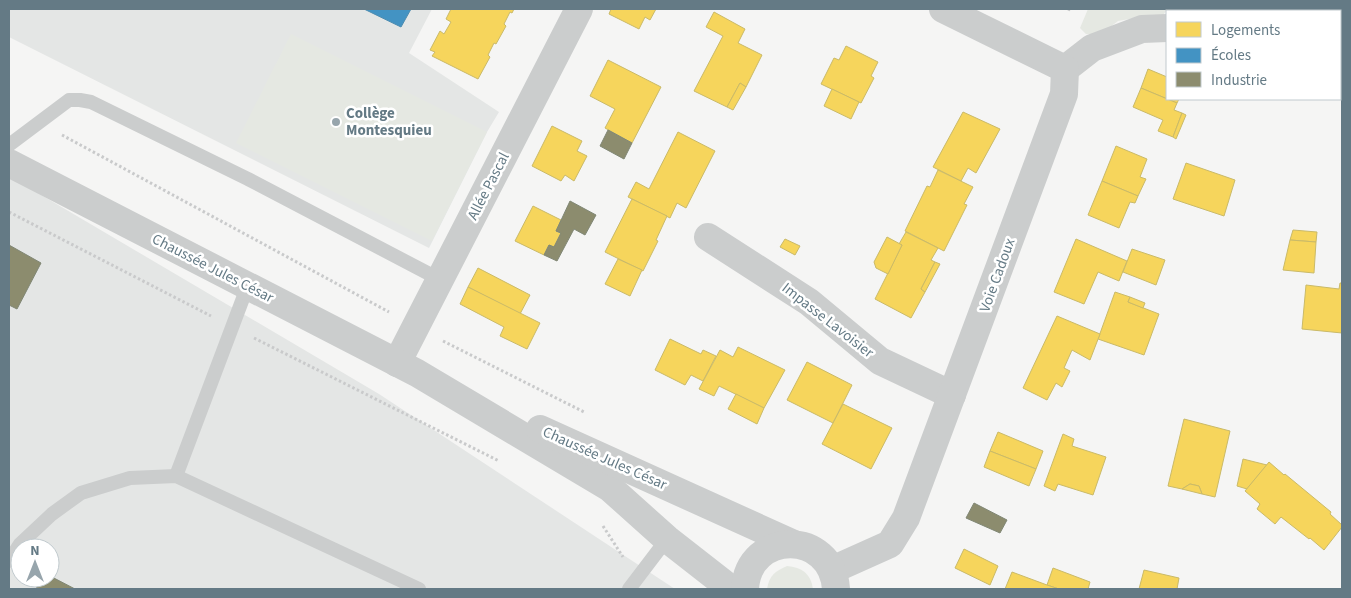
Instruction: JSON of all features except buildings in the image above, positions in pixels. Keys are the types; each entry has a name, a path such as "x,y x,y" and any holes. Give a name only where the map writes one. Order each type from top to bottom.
{"street":[{"name":"Allée Pascal","path":"407,368 439,279 579,9"},
{"path":"943,9 1066,69 1092,48 1142,29 1166,28"},
{"name":"Voie Cadoux","path":"834,580 890,544 906,518 1064,94 1066,69"},
{"name":"Chaussée Jules César","path":"9,163 407,368 794,544 810,548 819,554 834,580"},
{"name":"Impasse Lavoisier","path":"708,238 809,302 880,361 952,396"},
{"name":"Chaussée Jules César","path":"407,368 610,488 667,540 731,589"},
{"path":"745,589 748,573 760,556 779,545 794,544"}],"lane":[{"path":"9,145 69,100 91,102 248,179 439,279"},
{"path":"176,476 248,286"},
{"path":"9,561 20,544 52,514 81,493 130,478 176,476 419,589"},
{"path":"633,584 667,540"}],"path":[{"path":"39,122 390,313"},
{"path":"9,212 232,327 504,463"},
{"path":"439,338 579,409"},
{"path":"601,523 633,584"}],"shaded area":[{"name":"Collège Montesquieu","path":"9,9 432,9 409,53 499,112 487,132 429,248 9,37"},
{"path":"1088,9 1167,9 1161,19 1141,17 1118,21 1101,34 1086,34 1080,28"},
{"path":"291,34 487,132 432,241 236,143"},
{"path":"9,176 379,394 675,589 9,589"},
{"path":"787,566 805,572 810,579 813,589 767,589 773,574"}],"place":[{"name":"Collège Montesquieu","path":"336,122"}]}
